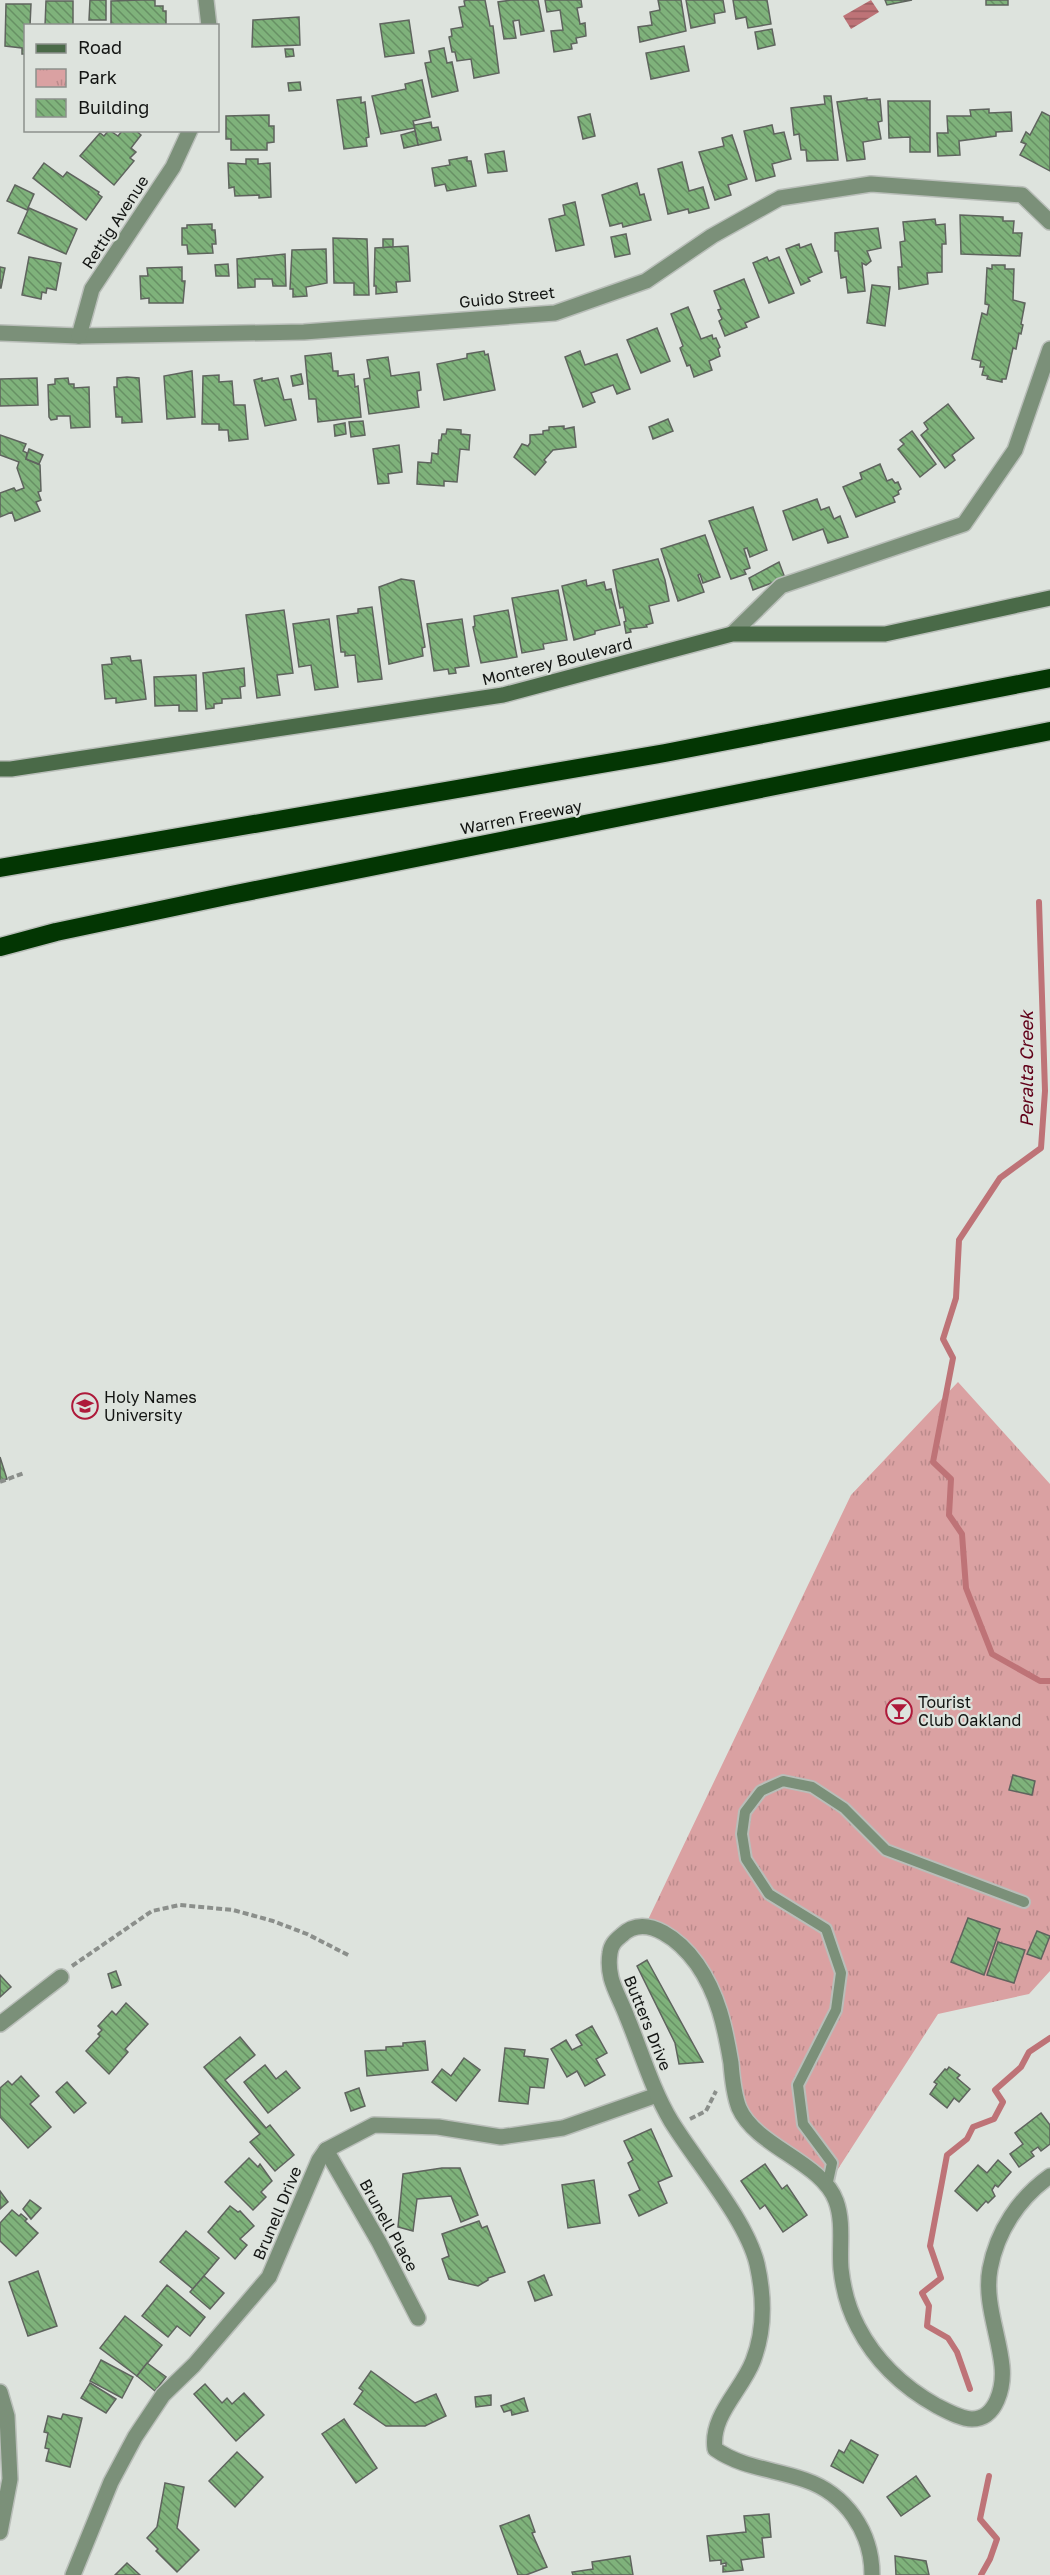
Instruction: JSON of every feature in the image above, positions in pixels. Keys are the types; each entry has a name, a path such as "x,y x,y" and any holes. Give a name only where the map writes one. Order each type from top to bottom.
{"highway":[{"path":"0,868 665,753 1050,678"},
{"name":"Warren Freeway","path":"0,947 56,932 231,895 1050,731"}],"street":[{"path":"206,0 209,24"},
{"name":"Rettig Avenue","path":"79,336 92,289 173,167 189,132"},
{"name":"Guido Street","path":"0,333 79,336 304,332 555,313 646,281 712,236 780,198 871,184 1022,195 1050,222"},
{"path":"732,634 781,586 964,524 1015,450 1050,349"},
{"name":"Monterey Boulevard","path":"0,769 503,695 732,634 885,634 1050,598"},
{"name":"Butters Drive","path":"872,2575 867,2542 854,2513 833,2495 806,2480 750,2466 727,2457 715,2449 713,2436 720,2417 752,2364 761,2334 762,2300 756,2263 746,2234 670,2119 657,2095 608,1973 611,1946 627,1930 645,1926 668,1934 689,1953 709,1981 724,2021 739,2108 753,2126 827,2186 836,2200 841,2232 841,2269 845,2291 856,2323 869,2347 887,2370 920,2396 946,2411 970,2419 985,2417 994,2407 1001,2388 1002,2368 988,2283 990,2267 1004,2228 1019,2203 1050,2176"},
{"path":"0,2024 61,1977"},
{"path":"326,2150 374,2125 438,2127 501,2137 563,2128 657,2095"},
{"name":"Brunell Place","path":"326,2150 380,2242 418,2318"},
{"name":"Brunell Drive","path":"73,2575 111,2482 135,2437 164,2396 194,2365 269,2277 319,2160 326,2150"},
{"path":"0,2392 7,2416 10,2479 0,2532"}],"lane":[{"path":"827,2186 832,2163 803,2124 798,2085 836,2010 842,1973 826,1929 769,1894 746,1859 742,1834 745,1812 760,1791 783,1781 812,1787 844,1808 886,1850 1024,1902"}],"path":[{"path":"0,1482 24,1473"},
{"path":"61,1977 75,1963 152,1911 180,1905 233,1910 273,1921 307,1934 350,1956"},
{"path":"670,2119 684,2122 706,2111 719,2085 732,2071"}],"green space":[{"name":"Tourist Club Oakland","path":"958,1382 1050,1484 1050,1971 1029,1994 938,2014 827,2186 739,2108 725,2021 689,1953 645,1926 851,1495"}],"shaded area":[{"path":"871,0 879,12 851,29 843,16"}],"building":[{"path":"90,0 106,0 106,20 89,20"},
{"path":"155,0 155,6 163,6 163,11 166,11 166,24 111,24 111,1"},
{"path":"485,0 490,26 493,26 499,73 474,78 471,59 457,61 455,52 452,52 449,37 452,36 451,29 463,27 459,7 465,6 464,1"},
{"path":"538,0 544,31 521,35 519,20 513,21 516,38 504,39 498,2"},
{"path":"545,0 581,0 582,7 577,8 580,24 585,23 586,36 576,38 577,43 571,44 572,49 554,52 551,31 563,30 560,10 547,12"},
{"path":"658,0 681,0 686,31 640,42 638,27 652,25 650,12 660,10"},
{"path":"686,0 723,0 725,12 714,14 715,23 691,28"},
{"path":"733,0 767,0 771,24 748,28 746,17 736,19"},
{"path":"885,0 912,0 887,5"},
{"path":"986,0 1008,0 1008,5 986,5"},
{"path":"46,1 73,1 73,24 45,24"},
{"path":"6,4 31,4 30,24 24,24 24,54 22,54 22,48 5,46"},
{"path":"299,17 300,45 252,47 253,20"},
{"path":"409,20 414,53 385,57 380,24"},
{"path":"772,29 775,45 758,49 755,32"},
{"path":"684,46 689,71 651,79 646,53"},
{"path":"444,48 447,63 452,62 458,91 432,97 425,63 431,62 429,51"},
{"path":"285,49 293,49 294,56 286,57"},
{"path":"422,80 430,117 413,121 415,128 381,134 372,96 406,89 405,84"},
{"path":"300,82 301,90 289,91 288,83"},
{"path":"824,96 831,96 838,160 807,161 806,150 801,150 799,134 794,135 791,108 825,104"},
{"path":"361,97 361,103 365,102 369,137 366,138 367,146 344,149 337,100"},
{"path":"867,98 867,100 880,99 882,121 878,122 881,139 863,142 865,159 847,161 837,102"},
{"path":"888,101 930,101 930,152 910,152 910,137 889,138"},
{"path":"989,109 989,113 1011,112 1012,131 996,132 996,136 959,141 960,155 938,156 937,133 948,133 947,116 971,116 970,110"},
{"path":"1042,112 1050,116 1050,171 1020,155 1026,144 1021,142 1026,132 1030,135"},
{"path":"590,114 595,136 583,139 578,117"},
{"path":"269,115 269,126 274,126 274,142 267,143 267,150 231,150 231,139 226,139 226,116"},
{"path":"431,122 432,128 438,127 441,140 418,145 414,125"},
{"path":"772,125 774,134 784,132 791,159 772,164 775,176 756,181 744,131"},
{"path":"415,131 418,145 404,148 401,135"},
{"path":"107,132 118,136 121,132 137,132 141,135 131,148 136,152 130,158 134,161 114,185 80,156 100,133 104,136"},
{"path":"732,135 747,179 728,185 731,195 715,200 699,152 724,146 722,138"},
{"path":"504,151 507,171 488,173 485,154"},
{"path":"467,157 467,161 471,161 476,186 447,191 445,184 435,186 432,168 450,165 449,160"},
{"path":"246,159 258,159 258,164 270,163 271,197 235,196 234,187 229,188 228,163 246,164"},
{"path":"682,162 689,191 703,187 709,208 689,213 688,209 668,214 658,169"},
{"path":"44,163 63,177 67,172 99,192 98,194 102,197 86,220 33,178"},
{"path":"637,183 640,195 644,194 651,220 623,227 622,223 610,226 602,195"},
{"path":"15,185 34,194 27,210 7,201"},
{"path":"575,202 584,245 556,251 549,219 565,215 563,205"},
{"path":"29,208 77,229 66,254 18,233"},
{"path":"960,215 1003,217 1003,221 1014,221 1013,233 1022,233 1020,256 961,254"},
{"path":"935,219 936,225 945,224 946,244 942,244 942,272 927,273 928,284 899,289 898,267 902,267 900,242 905,241 903,222"},
{"path":"212,224 216,244 212,244 213,253 188,254 187,245 182,245 182,228 187,228 187,225"},
{"path":"878,228 881,248 867,251 871,261 866,265 862,263 865,291 848,293 846,277 841,278 838,251 835,251 835,233"},
{"path":"626,234 630,254 615,257 611,237"},
{"path":"333,238 367,239 369,295 354,295 354,283 334,283"},
{"path":"383,239 393,239 393,247 383,248"},
{"path":"799,244 800,248 811,244 822,272 808,278 810,281 801,285 786,249"},
{"path":"408,246 410,281 396,282 397,292 376,294 376,286 374,286 375,248"},
{"path":"326,249 327,283 306,287 307,296 293,297 293,289 290,289 292,250"},
{"path":"285,254 286,286 273,286 272,279 255,279 255,287 238,288 237,259"},
{"path":"29,257 61,263 56,290 47,288 46,293 42,292 41,299 22,295"},
{"path":"767,257 769,261 779,257 794,293 769,303 753,263"},
{"path":"228,264 229,276 216,276 215,265"},
{"path":"992,265 1005,265 1005,269 1014,269 1013,300 1025,303 1021,334 1019,333 1016,349 1013,348 1006,379 1002,379 1002,382 987,379 988,376 982,375 984,367 980,367 981,361 972,359 982,313 987,315 989,305 985,304 987,268 992,269"},
{"path":"0,267 5,268 1,288 0,288"},
{"path":"182,267 182,281 185,281 183,303 149,303 149,298 141,299 140,276 148,276 147,268"},
{"path":"744,279 759,317 745,323 747,327 725,336 719,321 722,319 718,310 721,309 714,291"},
{"path":"872,285 890,287 885,326 867,323"},
{"path":"688,307 701,339 712,335 720,347 718,349 720,356 709,361 712,370 694,377 680,348 683,346 671,314"},
{"path":"657,328 670,361 641,373 627,340"},
{"path":"484,351 485,355 488,354 495,390 444,400 437,364 467,358 467,354"},
{"path":"580,351 585,365 617,354 630,389 617,394 613,385 591,393 595,402 583,407 565,357"},
{"path":"331,353 333,371 338,371 338,376 354,374 355,387 358,386 361,417 318,422 316,399 309,399 305,356"},
{"path":"388,357 391,376 419,372 421,390 417,391 419,407 369,414 364,379 370,378 367,360"},
{"path":"192,371 195,417 167,419 164,376"},
{"path":"301,374 303,384 293,386 291,376"},
{"path":"219,375 219,382 232,381 234,405 245,405 248,439 229,441 228,430 219,430 219,424 202,424 203,376"},
{"path":"37,378 38,405 0,406 0,379"},
{"path":"68,378 69,384 74,384 74,388 89,387 90,427 71,428 70,416 57,416 57,419 51,420 49,417 48,385 55,384 55,379"},
{"path":"117,378 139,378 142,422 122,423 122,417 116,417 114,387 117,387"},
{"path":"262,378 262,381 278,378 284,400 291,399 296,420 265,426 254,380"},
{"path":"948,404 974,438 952,455 955,460 945,468 921,435 928,429 924,423"},
{"path":"668,419 673,431 653,439 649,427"},
{"path":"363,421 365,435 351,437 349,422"},
{"path":"345,423 346,434 335,436 334,425"},
{"path":"564,426 564,429 574,427 576,447 553,450 535,475 514,457 522,444 528,446 530,435 543,434 543,431 549,430 549,427"},
{"path":"447,429 461,430 461,434 470,435 469,450 460,449 457,482 444,481 444,486 417,484 418,462 431,463 432,453 438,454 439,440 442,434 446,434"},
{"path":"912,431 936,464 920,477 898,449 904,444 900,440"},
{"path":"0,435 26,444 23,451 27,453 26,459 40,465 41,491 38,492 41,500 36,502 40,511 15,521 12,512 0,517 0,493 14,488 16,491 24,488 17,468 19,462 0,455"},
{"path":"399,445 402,472 388,474 389,483 378,484 373,449"},
{"path":"29,449 43,455 39,464 26,459"},
{"path":"880,464 887,481 892,479 895,483 898,482 901,489 898,491 899,494 893,497 895,502 856,517 843,487 862,479 860,473"},
{"path":"817,499 821,510 829,507 834,519 840,516 848,537 828,543 823,529 793,540 783,511"},
{"path":"753,507 767,550 750,557 747,548 744,549 750,568 744,570 746,574 731,579 709,521"},
{"path":"705,535 720,577 703,583 700,574 698,575 704,592 678,601 661,549"},
{"path":"658,559 669,601 649,606 653,623 646,625 647,627 630,629 631,632 626,633 624,622 626,621 623,607 620,608 613,570"},
{"path":"779,562 785,578 753,590 749,578"},
{"path":"401,579 414,581 425,647 422,648 423,656 389,664 379,587"},
{"path":"586,580 587,586 604,582 606,590 611,589 620,625 595,631 595,634 574,640 562,586"},
{"path":"558,590 567,640 543,644 544,649 522,653 512,598"},
{"path":"372,607 382,679 358,682 355,655 345,656 345,652 341,652 337,616 358,613 358,609"},
{"path":"284,610 293,673 277,675 280,695 257,698 246,615"},
{"path":"508,610 517,657 481,663 473,627 475,626 474,616"},
{"path":"329,619 338,687 315,690 311,665 299,667 293,624"},
{"path":"462,619 469,666 455,668 456,673 449,674 448,669 434,671 427,624"},
{"path":"130,656 131,661 141,660 146,699 116,703 116,698 105,699 102,665 112,664 111,658"},
{"path":"244,668 245,686 240,687 241,698 222,699 222,703 214,704 214,708 206,709 203,673"},
{"path":"196,675 197,711 179,711 179,705 155,706 154,677"},
{"path":"0,1457 7,1479 0,1481"},
{"path":"1013,1775 1035,1781 1032,1795 1009,1790"},
{"path":"968,1918 1000,1929 984,1975 951,1962"},
{"path":"1037,1931 1050,1936 1041,1959 1027,1954"},
{"path":"998,1942 1025,1950 1014,1983 987,1975"},
{"path":"647,1960 703,2062 679,2064 675,2043 637,1966"},
{"path":"116,1971 121,1985 112,1988 108,1974"},
{"path":"0,1975 11,1987 0,1997"},
{"path":"126,2003 148,2024 125,2049 128,2052 109,2074 86,2051 100,2036 98,2034 102,2030 98,2026 112,2011 116,2015"},
{"path":"592,2026 607,2053 596,2059 605,2075 585,2086 577,2071 567,2077 551,2049 566,2040 572,2050 582,2045 576,2035"},
{"path":"240,2037 255,2055 225,2080 266,2128 270,2125 294,2155 275,2171 250,2142 260,2134 204,2067"},
{"path":"425,2041 428,2070 367,2076 365,2051 386,2050 386,2047 403,2046 403,2043"},
{"path":"505,2048 525,2050 524,2056 548,2059 544,2088 530,2087 528,2104 499,2101"},
{"path":"464,2058 480,2070 456,2101 432,2082 442,2069 451,2076"},
{"path":"265,2065 276,2079 286,2071 300,2088 268,2113 244,2082"},
{"path":"949,2067 960,2075 957,2078 970,2089 959,2102 954,2098 947,2108 930,2094 937,2084 934,2082"},
{"path":"21,2076 39,2096 30,2104 51,2127 28,2148 0,2117 0,2088 8,2081 12,2085"},
{"path":"67,2082 86,2103 74,2113 56,2092"},
{"path":"359,2088 365,2106 351,2111 345,2093"},
{"path":"1041,2113 1050,2125 1050,2144 1041,2151 1038,2147 1031,2152 1034,2156 1019,2167 1010,2154 1023,2144 1015,2133"},
{"path":"651,2129 672,2176 658,2182 667,2203 639,2216 629,2195 640,2190 628,2163 633,2160 624,2141"},
{"path":"249,2158 258,2167 260,2164 272,2181 261,2192 266,2197 253,2210 225,2182"},
{"path":"998,2160 1011,2172 998,2187 995,2185 992,2190 995,2196 988,2203 986,2201 977,2211 955,2191 978,2165 987,2173"},
{"path":"765,2164 782,2189 787,2185 807,2215 783,2232 765,2205 760,2209 741,2181"},
{"path":"442,2168 460,2168 478,2215 461,2222 451,2196 417,2199 413,2231 398,2227 403,2174"},
{"path":"594,2180 600,2223 568,2228 562,2185"},
{"path":"0,2191 8,2202 0,2209"},
{"path":"30,2200 41,2208 31,2219 23,2209"},
{"path":"230,2206 240,2211 254,2226 240,2239 247,2245 235,2259 208,2232"},
{"path":"12,2210 27,2219 25,2221 38,2233 16,2256 0,2241 0,2223"},
{"path":"479,2221 482,2228 487,2226 505,2272 488,2278 478,2286 449,2279 442,2259 449,2256 442,2234"},
{"path":"186,2231 219,2258 193,2289 160,2262"},
{"path":"38,2271 57,2326 28,2336 9,2282"},
{"path":"544,2275 552,2295 535,2301 528,2282"},
{"path":"204,2276 224,2293 210,2309 190,2292"},
{"path":"167,2285 205,2317 190,2336 177,2326 168,2337 142,2316"},
{"path":"125,2316 162,2345 137,2376 100,2348"},
{"path":"101,2360 133,2377 122,2398 90,2381"},
{"path":"147,2363 166,2377 155,2391 137,2376"},
{"path":"371,2371 415,2403 436,2394 446,2416 425,2426 386,2426 354,2404 363,2391 359,2388"},
{"path":"90,2383 116,2399 106,2413 81,2398"},
{"path":"205,2384 222,2403 227,2398 232,2404 244,2393 264,2415 236,2441 194,2394"},
{"path":"491,2395 491,2405 476,2407 475,2397"},
{"path":"524,2398 528,2411 512,2415 511,2410 504,2412 501,2406"},
{"path":"63,2414 82,2418 70,2467 46,2461 49,2449 45,2448 48,2433 44,2432 48,2416 61,2419"},
{"path":"344,2419 377,2468 356,2483 322,2434"},
{"path":"851,2440 878,2455 863,2483 831,2466 839,2450 844,2453"},
{"path":"237,2452 263,2477 235,2507 209,2481"},
{"path":"916,2476 930,2496 901,2516 887,2497"},
{"path":"165,2483 184,2487 177,2528 199,2550 177,2572 156,2551 158,2549 147,2538 157,2527"},
{"path":"769,2514 771,2537 762,2538 764,2557 741,2560 743,2570 723,2572 723,2566 726,2566 726,2563 721,2564 721,2560 710,2561 707,2536 746,2532 744,2516"},
{"path":"529,2515 535,2532 532,2533 547,2567 526,2575 518,2575 500,2526"},
{"path":"630,2556 633,2575 573,2575 572,2572 593,2569 592,2562"},
{"path":"895,2556 926,2561 929,2575 896,2575"},
{"path":"127,2563 140,2575 115,2575"}],"waterway":[{"name":"Peralta Creek","path":"1039,902 1045,1091 1041,1148 1000,1178 959,1240 956,1298 943,1339 953,1358 933,1462 951,1479 949,1515 962,1534 966,1588 992,1654 1040,1681 1050,1681"},
{"name":"Peralta Creek","path":"970,2389 957,2352 948,2338 927,2326 929,2306 922,2293 941,2278 930,2246 947,2155 967,2139 973,2127 994,2119 1003,2102 995,2090 1021,2067 1029,2052 1050,2038"},
{"name":"Peralta Creek","path":"981,2575 997,2539 980,2519 989,2476"}],"place":[{"name":"Holy Names University","path":"85,1406"},
{"name":"Tourist Club Oakland","path":"899,1711"}]}
